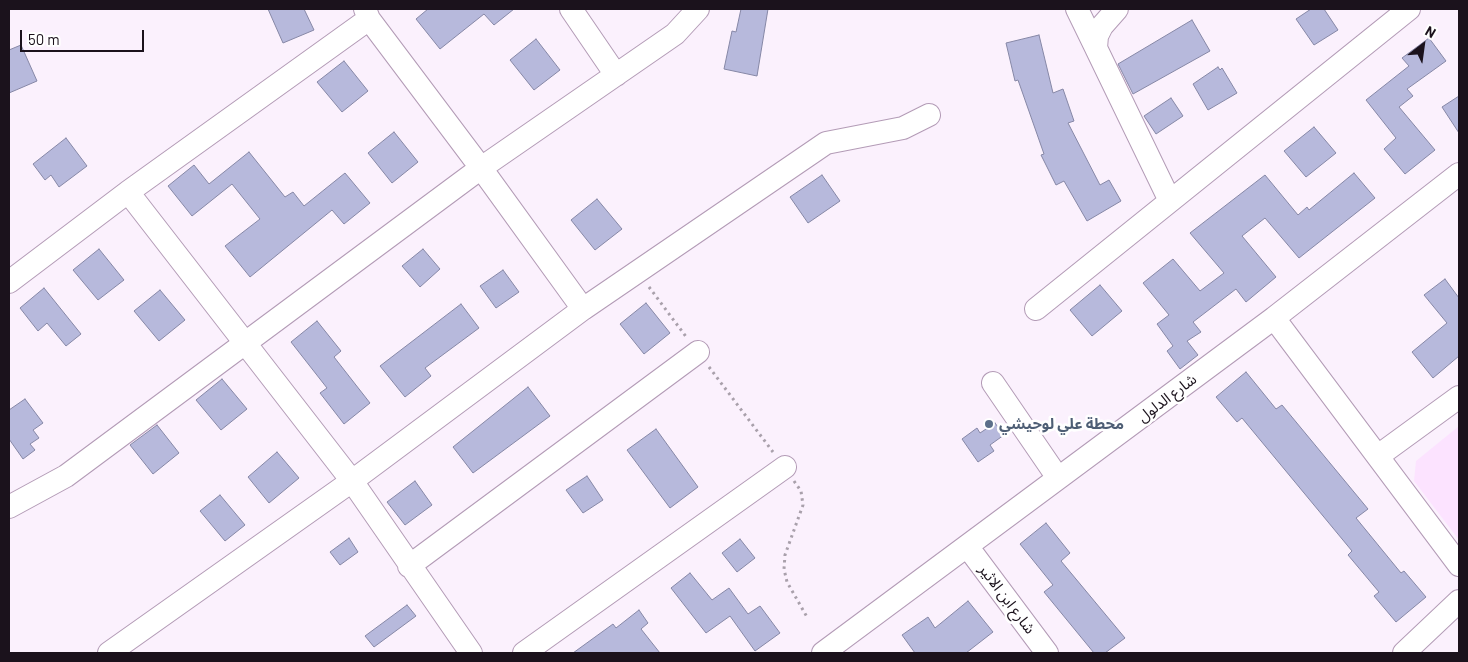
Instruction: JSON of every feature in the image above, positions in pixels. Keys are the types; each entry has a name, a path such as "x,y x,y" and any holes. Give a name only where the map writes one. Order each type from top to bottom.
{"street":[{"path":"571,9 616,75"},
{"path":"9,507 66,476 481,168 675,34 698,9"},
{"path":"1077,9 1170,201"},
{"path":"1096,48 1097,36 1102,26 1117,9"},
{"path":"1036,309 1409,9"},
{"path":"9,282 367,14 583,308"},
{"path":"109,653 352,481 583,308 826,143 903,128 929,114"},
{"name":"شارع الدلول","path":"823,653 1274,318 1459,174"},
{"path":"128,192 352,481 408,566 471,653"},
{"path":"1274,318 1459,565"},
{"path":"408,566 698,352"},
{"path":"993,383 1058,478"},
{"path":"1378,456 1459,397"},
{"path":"524,653 785,467"},
{"name":"شارع ابن الاثير","path":"967,546 1047,653"},
{"path":"1404,653 1459,602"}],"path":[{"path":"637,270 801,491 803,505 785,555 784,569 787,582 807,617"}],"shaded area":[{"path":"1459,426 1459,540 1414,481 1416,461"}],"building":[{"path":"268,9 304,9 314,30 283,43"},
{"path":"428,9 514,9 494,25 484,14 440,49 416,19"},
{"path":"741,9 768,9 757,76 724,69 732,31 736,32"},
{"path":"1311,9 1324,9 1338,30 1314,45 1296,19"},
{"path":"1192,20 1210,51 1133,94 1118,64"},
{"path":"1039,35 1053,93 1063,89 1074,121 1068,123 1100,185 1109,180 1121,201 1087,221 1064,181 1056,185 1041,155 1044,154 1018,80 1015,81 1006,43"},
{"path":"1429,38 1446,61 1407,89 1413,96 1399,107 1435,150 1405,174 1384,149 1396,138 1366,100 1409,66 1402,58"},
{"path":"536,39 560,70 534,90 510,60"},
{"path":"21,45 37,81 9,93 9,50"},
{"path":"344,61 368,91 342,112 317,82"},
{"path":"1218,67 1220,70 1222,68 1237,93 1208,110 1193,84"},
{"path":"1459,96 1459,133 1442,107"},
{"path":"1171,98 1183,116 1156,134 1144,116"},
{"path":"1314,127 1336,153 1306,177 1284,151"},
{"path":"394,132 418,162 392,183 368,153"},
{"path":"66,138 87,166 59,187 51,175 45,180 33,164"},
{"path":"249,152 285,197 293,192 304,206 345,173 370,203 344,224 332,210 250,277 225,246 260,219 232,184 192,216 168,186 194,165 209,184"},
{"path":"1354,173 1375,198 1299,258 1265,218 1242,236 1276,277 1246,302 1236,289 1193,322 1201,332 1187,341 1198,355 1180,369 1167,351 1173,346 1157,324 1169,315 1143,283 1173,259 1200,291 1224,273 1190,233 1265,175 1298,215 1307,207 1309,210"},
{"path":"822,175 840,201 808,223 790,197"},
{"path":"597,199 622,229 595,250 571,220"},
{"path":"99,249 124,280 98,300 73,270"},
{"path":"423,249 440,269 420,287 402,266"},
{"path":"503,270 519,292 496,308 480,286"},
{"path":"1445,279 1459,298 1459,356 1433,378 1412,352 1447,323 1424,295"},
{"path":"1100,285 1122,311 1092,336 1070,310"},
{"path":"44,288 81,334 66,346 47,323 38,331 20,308"},
{"path":"160,290 185,320 159,341 134,311"},
{"path":"646,303 670,333 644,354 620,324"},
{"path":"461,304 479,328 425,368 431,376 405,397 380,366"},
{"path":"317,321 341,351 334,357 370,403 344,424 320,393 327,388 291,342"},
{"path":"1246,372 1276,409 1282,405 1368,509 1356,518 1401,573 1404,571 1426,597 1396,622 1374,596 1379,592 1348,555 1352,551 1242,418 1237,422 1216,397"},
{"path":"222,379 247,409 221,430 196,400"},
{"path":"528,387 550,416 473,473 453,447"},
{"path":"25,399 43,423 33,430 39,438 30,444 35,450 23,459 9,439 9,410"},
{"path":"995,423 1004,435 990,445 994,451 978,462 962,439 977,428 980,433"},
{"path":"157,425 179,453 153,474 130,445"},
{"path":"656,429 698,487 670,508 627,450"},
{"path":"277,452 299,478 269,503 248,477"},
{"path":"587,476 603,500 583,513 566,490"},
{"path":"415,481 432,505 405,525 387,502"},
{"path":"220,495 245,525 225,541 200,511"},
{"path":"1046,523 1070,553 1061,561 1125,638 1105,653 1094,653 1044,592 1053,585 1020,544"},
{"path":"349,538 358,552 340,565 330,552"},
{"path":"740,539 755,558 737,572 722,553"},
{"path":"690,573 712,600 729,588 748,614 760,606 780,633 755,651 730,616 706,633 671,588"},
{"path":"968,601 993,632 966,653 915,653 902,635 928,617 935,628"},
{"path":"407,605 416,616 374,647 365,636"},
{"path":"639,610 648,623 641,629 660,653 573,653 613,624 616,628"}],"place":[{"name":"محطة علي لوحيشي","path":"989,424"}]}
